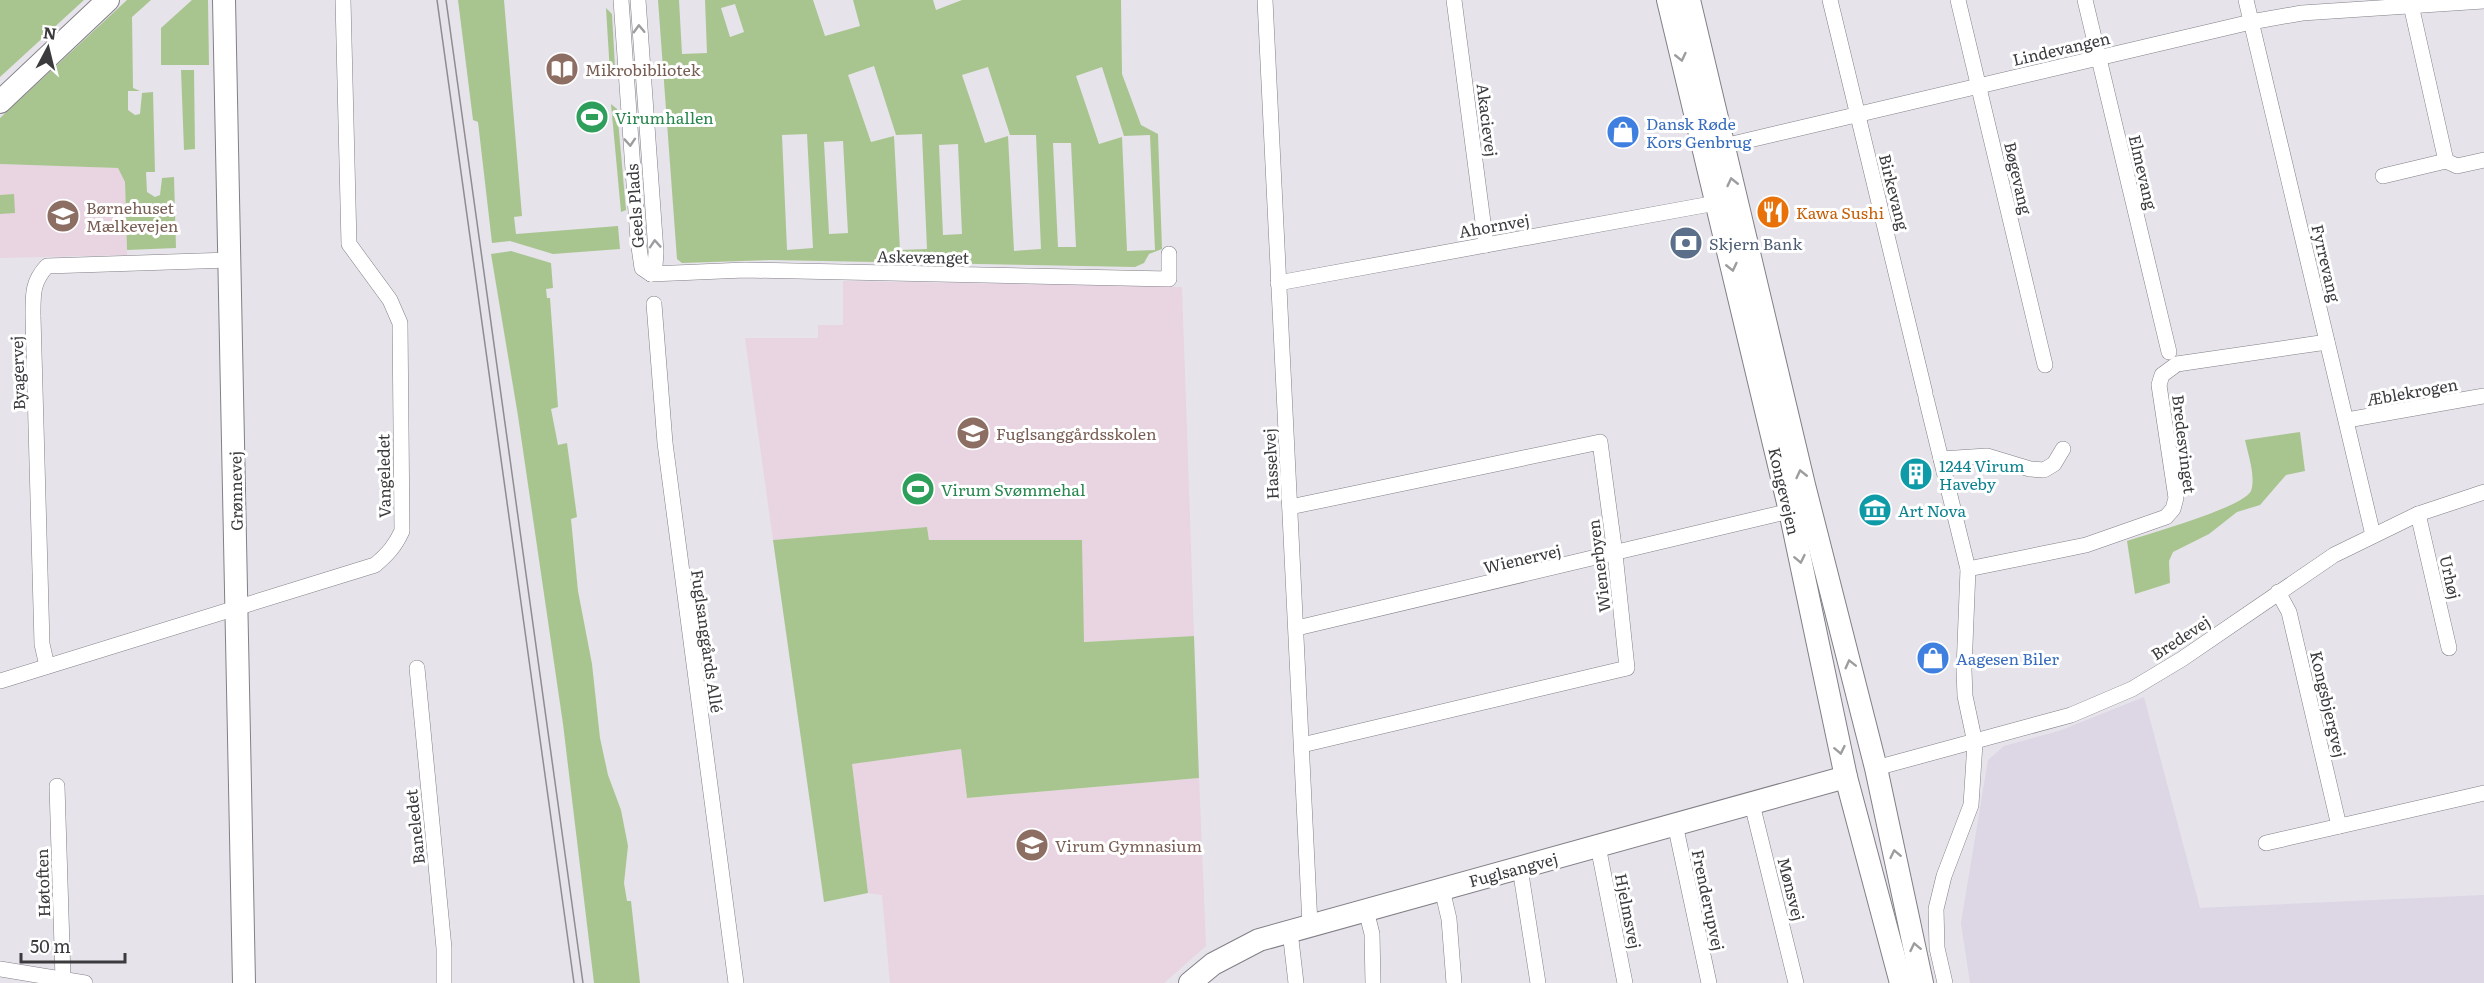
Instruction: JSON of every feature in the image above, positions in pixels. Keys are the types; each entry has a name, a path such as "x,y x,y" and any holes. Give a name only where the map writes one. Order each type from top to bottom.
{"main road":[{"path":"0,102 108,0"},
{"name":"Grønnevej","path":"224,0 244,983"},
{"name":"Kongevejen","path":"1668,0 1790,511 1846,777 1901,983"},
{"name":"Kongevejen","path":"1689,0 1804,485 1876,768 1922,983"},
{"name":"Fuglsangvej","path":"1190,983 1236,950 1300,928 1846,777"}],"street":[{"name":"Vangeledet","path":"0,681 375,565 392,550 402,531 400,323 390,300 349,244 343,0"},
{"name":"Geels Plads","path":"621,0 638,240 642,268 651,274 656,261 638,0"},
{"name":"Hasselvej","path":"1264,0 1302,745 1300,928 1296,983"},
{"name":"Akacievej","path":"1454,0 1486,245"},
{"name":"Birkevang","path":"1830,0 1941,459"},
{"name":"Bøgevang","path":"1958,0 2045,365"},
{"name":"Elmevang","path":"2085,0 2169,351"},
{"name":"Fyrrevang","path":"2246,0 2373,535"},
{"name":"Lindevangen","path":"1724,146 2251,22 2302,14 2411,5 2484,2"},
{"path":"2411,5 2446,161"},
{"path":"2383,176 2446,161 2457,166 2484,160"},
{"name":"Ahornvej","path":"1278,283 1716,204"},
{"name":"Askevænget","path":"651,274 768,270 1169,279 1168,254"},
{"name":"Byagervej","path":"47,666 42,644 33,316 33,288 38,276 47,266 230,260"},
{"name":"Fuglsanggårds Allé","path":"654,304 665,443 736,983"},
{"name":"Bredesvinget","path":"1968,569 2086,545 2166,517 2174,509 2176,498 2159,385 2168,369 2177,364 2327,342"},
{"name":"Æblekrogen","path":"2346,420 2484,396"},
{"name":"Wienerbyen","path":"1290,507 1600,442 1616,554 1627,668 1302,745"},
{"path":"1945,983 1937,948 1936,909 1944,876 1971,805 1974,742 1964,670 1968,569 1941,459 1973,455 2030,469 2044,470 2054,464 2063,449"},
{"name":"Bredevej","path":"1876,768 2071,715 2132,689 2182,659 2334,555 2418,514 2484,492"},
{"name":"Wienervej","path":"1297,628 1790,511"},
{"name":"Urhøj","path":"2418,514 2449,648"},
{"name":"Kongsbjergvej","path":"2278,592 2289,612 2339,826"},
{"name":"Baneledet","path":"417,668 444,948 444,983"},
{"name":"Høtoften","path":"57,786 63,979"},
{"path":"2266,843 2484,793"},
{"name":"Mønsvej","path":"1752,804 1796,983"},
{"name":"Frenderupvej","path":"1675,824 1708,983"},
{"name":"Hjelmsvej","path":"1598,846 1625,983"},
{"path":"1520,868 1538,983"},
{"path":"1442,889 1449,919 1454,983"},
{"path":"1366,910 1372,934 1373,983"},
{"path":"0,969 85,983"}],"shaded area":[{"name":"Børnehuset Mælkevejen","path":"0,164 118,168 125,182 127,255 0,258"},
{"name":"Fuglsanggårdsskolen","path":"843,281 1182,287 1194,636 1083,642 1082,540 929,540 927,527 773,540 745,338 818,338 818,325 843,325"},
{"path":"2144,697 2200,908 2484,895 2484,983 1970,983 1961,923 1988,760 2004,746 2059,731"},
{"name":"Virum Gymnasium","path":"961,749 967,798 1199,778 1206,946 1164,983 890,983 882,895 868,893 851,764"}],"green space":[{"path":"0,0 84,0 0,77"},
{"path":"127,0 151,0 132,17 133,88 140,91 128,91 128,110 135,115 140,114 142,93 153,92 155,172 146,172 147,192 155,197 160,195 162,178 174,177 176,248 127,250 125,182 118,168 0,164 0,118"},
{"path":"192,0 208,0 209,65 161,65 161,28"},
{"path":"458,0 504,0 522,216 514,217 516,234 618,226 620,249 553,254 510,241 492,243 478,122 473,120"},
{"path":"658,0 679,0 682,54 707,53 705,0 813,0 825,36 860,26 853,0 933,0 936,10 962,0 1121,0 1122,74 1141,125 1158,134 1162,249 1149,254 1144,263 1135,267 771,260 682,263 677,259","holes":["735,4 744,32 730,37 721,8","874,66 896,135 922,134 927,249 900,250 894,136 871,142 848,75","988,67 1010,135 1036,135 1041,249 1014,251 1008,136 985,143 962,75","1102,67 1124,136 1150,135 1155,250 1127,251 1122,137 1099,144 1076,76","807,134 813,248 787,250 782,135","843,141 848,233 829,234 824,142","1053,143 1071,143 1076,247 1058,247","958,144 962,234 943,235 939,145"]},
{"path":"606,8 612,14 615,68 610,74"},
{"path":"181,70 194,70 195,149 184,150"},
{"path":"611,104 617,109 626,210 621,212"},
{"path":"14,194 15,213 0,214 0,195"},
{"path":"511,251 551,263 553,288 546,289 547,298 550,298 558,407 551,409 558,445 567,443 577,517 571,519 578,591 592,664 600,738 608,775 621,810 628,846 624,883 627,901 631,901 640,983 594,983 563,724 518,416 491,254"},
{"path":"2300,432 2305,471 2286,475 2260,505 2237,512 2209,534 2173,552 2169,561 2170,583 2135,594 2127,541 2214,512 2245,497 2251,491 2253,479 2245,440"},
{"path":"927,527 929,540 1082,540 1084,642 1194,636 1199,778 967,798 961,749 852,764 868,893 824,902 773,540"}],"tram line":[{"path":"437,0 574,983"},
{"path":"446,0 583,983"}],"place":[{"name":"Mikrobibliotek","path":"562,69"},
{"name":"Virumhallen","path":"592,117"},
{"name":"Dansk Røde Kors Genbrug","path":"1623,132"},
{"name":"Kawa Sushi","path":"1773,212"},
{"name":"Børnehuset Mælkevejen","path":"63,216"},
{"name":"Skjern Bank","path":"1686,243"},
{"name":"Fuglsanggårdsskolen","path":"973,433"},
{"name":"1244 Virum Haveby","path":"1916,474"},
{"name":"Virum Svømmehal","path":"918,489"},
{"name":"Art Nova","path":"1875,510"},
{"name":"Aagesen Biler","path":"1933,658"},
{"name":"Virum Gymnasium","path":"1032,845"}]}
